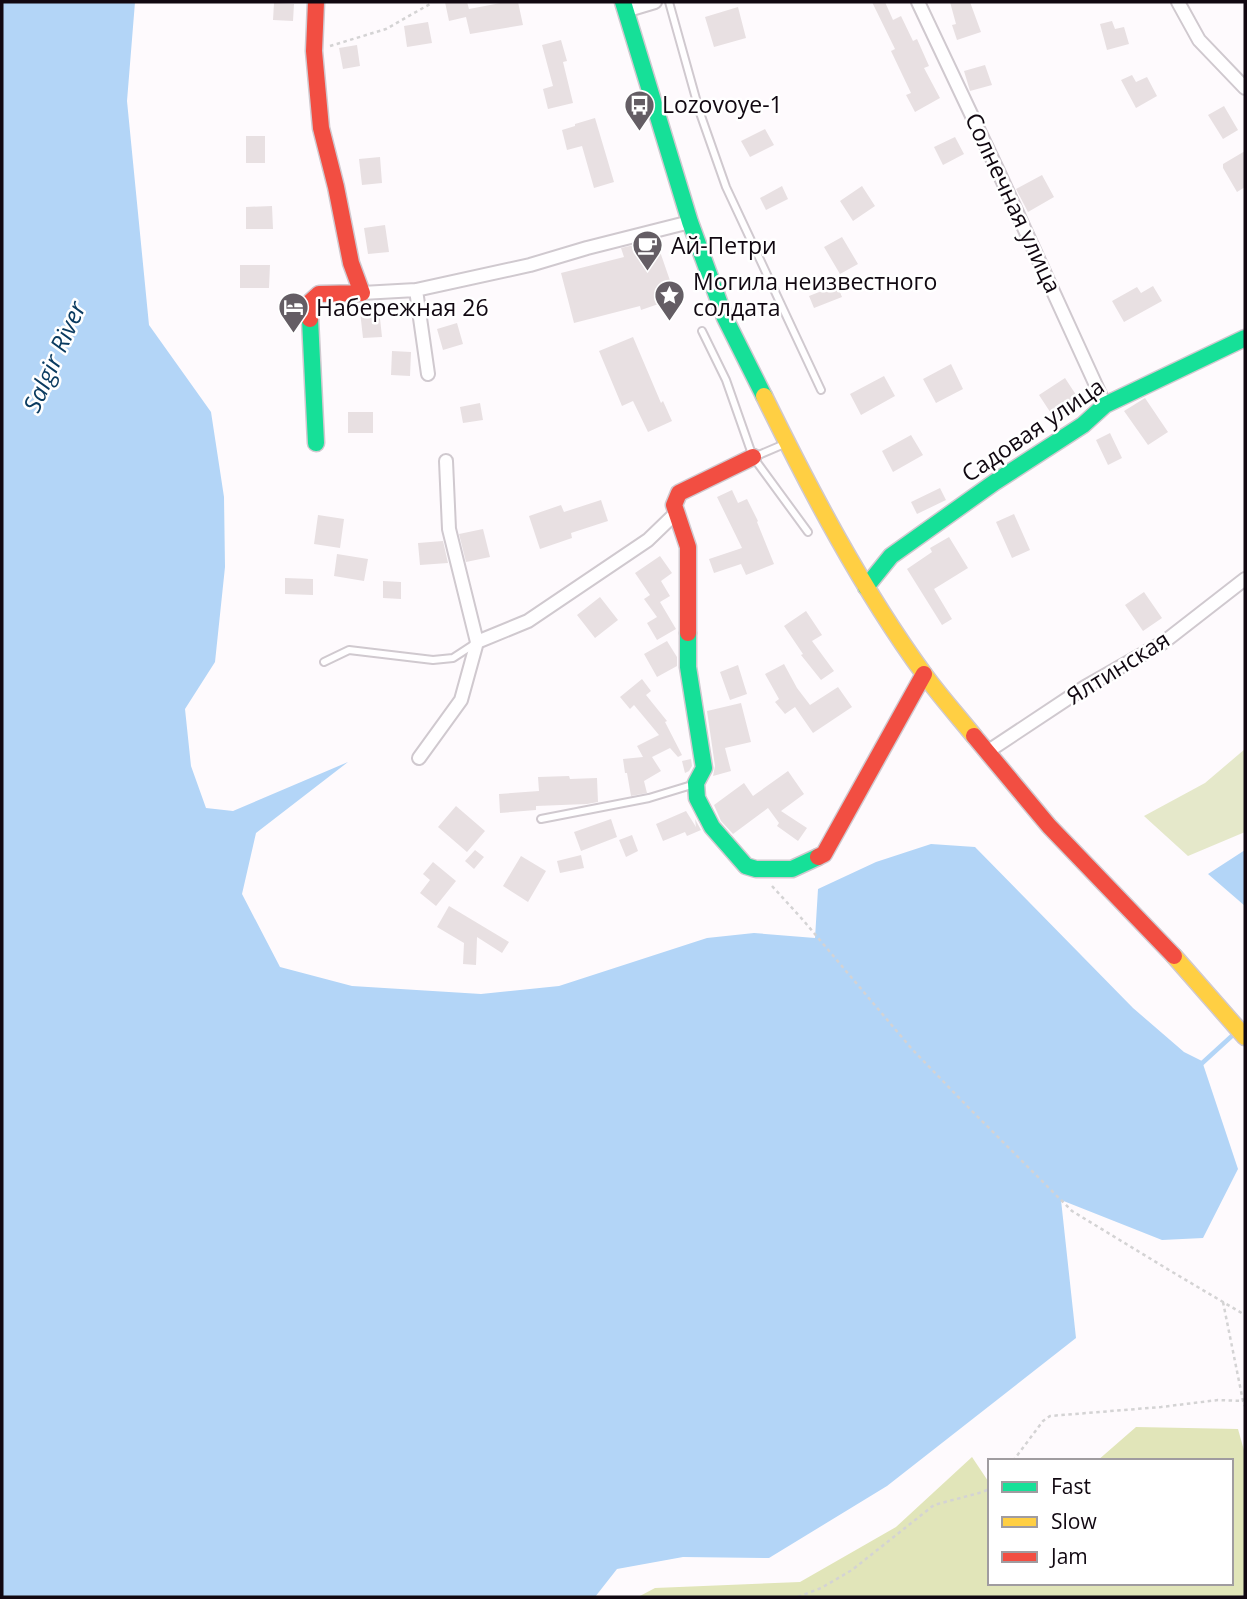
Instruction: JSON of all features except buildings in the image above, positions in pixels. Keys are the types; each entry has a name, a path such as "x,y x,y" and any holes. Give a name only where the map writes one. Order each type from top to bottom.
{"street":[{"path":"316,2 314,51 321,128 351,263 362,293"},
{"path":"655,2 624,6 690,222 725,318 788,443 866,587 924,674 1049,826 1181,963 1245,1037"},
{"name":"Солнечная улица","path":"918,2 1105,405"},
{"path":"1178,2 1199,40 1245,88"},
{"path":"316,443 309,303 320,294 416,290 530,265 690,222"},
{"path":"416,290 428,374"},
{"name":"Садовая улица","path":"866,587 891,556 995,482 1083,425 1105,405 1245,338"},
{"path":"753,457 679,493 674,505 688,547 688,667 704,768 696,783 697,798 712,827 746,866 756,870 792,869 824,854 924,674"},
{"path":"419,758 461,700 477,642 449,529 446,461"},
{"path":"477,642 528,621 648,540 677,512"},
{"name":"Ялтинская","path":"987,752 1085,687 1164,642 1245,579"}],"lane":[{"path":"669,2 700,113 726,187 821,390"},
{"path":"702,331 726,380 753,457 808,532"},
{"path":"753,457 788,443"},
{"path":"324,662 349,650 433,660 453,658 477,642"},
{"path":"541,820 649,798 696,783"}],"path":[{"path":"314,51 386,29 431,2"},
{"path":"756,870 803,920 911,1048 1072,1210 1245,1315"},
{"path":"1014,1459 1043,1421 1050,1416 1218,1400 1244,1404 1223,1302"},
{"path":"798,1597 821,1588 852,1570 934,1505 988,1490"}],"green space":[{"path":"1245,749 1245,832 1188,856 1144,816 1205,783"},
{"path":"1136,1427 1238,1429 1245,1454 1245,1597 638,1597 655,1588 800,1582 896,1527 972,1457 988,1481 988,1585 1233,1585 1233,1459 1099,1459"}],"water":[{"name":"Salgir River","path":"2,2 135,2 127,101 149,325 211,412 224,497 225,567 215,662 185,709 191,766 206,808 233,811 348,762 256,833 242,894 280,967 352,986 481,994 559,986 707,938 754,933 815,938 818,889 876,862 931,844 975,847 1133,1008 1184,1052 1202,1061 1238,1169 1203,1238 1162,1240 1061,1200 1076,1338 887,1486 769,1558 683,1557 617,1569 595,1597 2,1597"},
{"path":"1245,850 1245,906 1208,874"}],"waterway":[{"path":"1199,1066 1234,1034"}],"traffic: fast":[{"path":"623,2 690,222 725,318 764,396"},
{"path":"310,319 316,443"},
{"path":"866,587 891,556 995,482 1083,425 1105,405 1245,338"},
{"path":"688,633 688,667 704,768 696,783 697,798 712,827 746,866 756,869 792,869 818,857"}],"traffic: slow":[{"path":"764,396 818,503 879,608 930,682 974,736"},
{"path":"1174,956 1245,1037"}],"traffic: jam":[{"path":"310,319 309,303 319,294 362,293 351,263 321,128 314,51 316,2"},
{"path":"688,633 688,547 674,505 679,493 753,457"},
{"path":"818,857 824,854 924,674"},
{"path":"974,736 1049,826 1174,956"}],"place":[{"name":"Lozovoye-1","path":"639,132"},
{"name":"Ай-Петри","path":"648,273"},
{"name":"Могила неизвестного солдата","path":"670,322"},
{"name":"Набережная 26","path":"293,335"}]}
